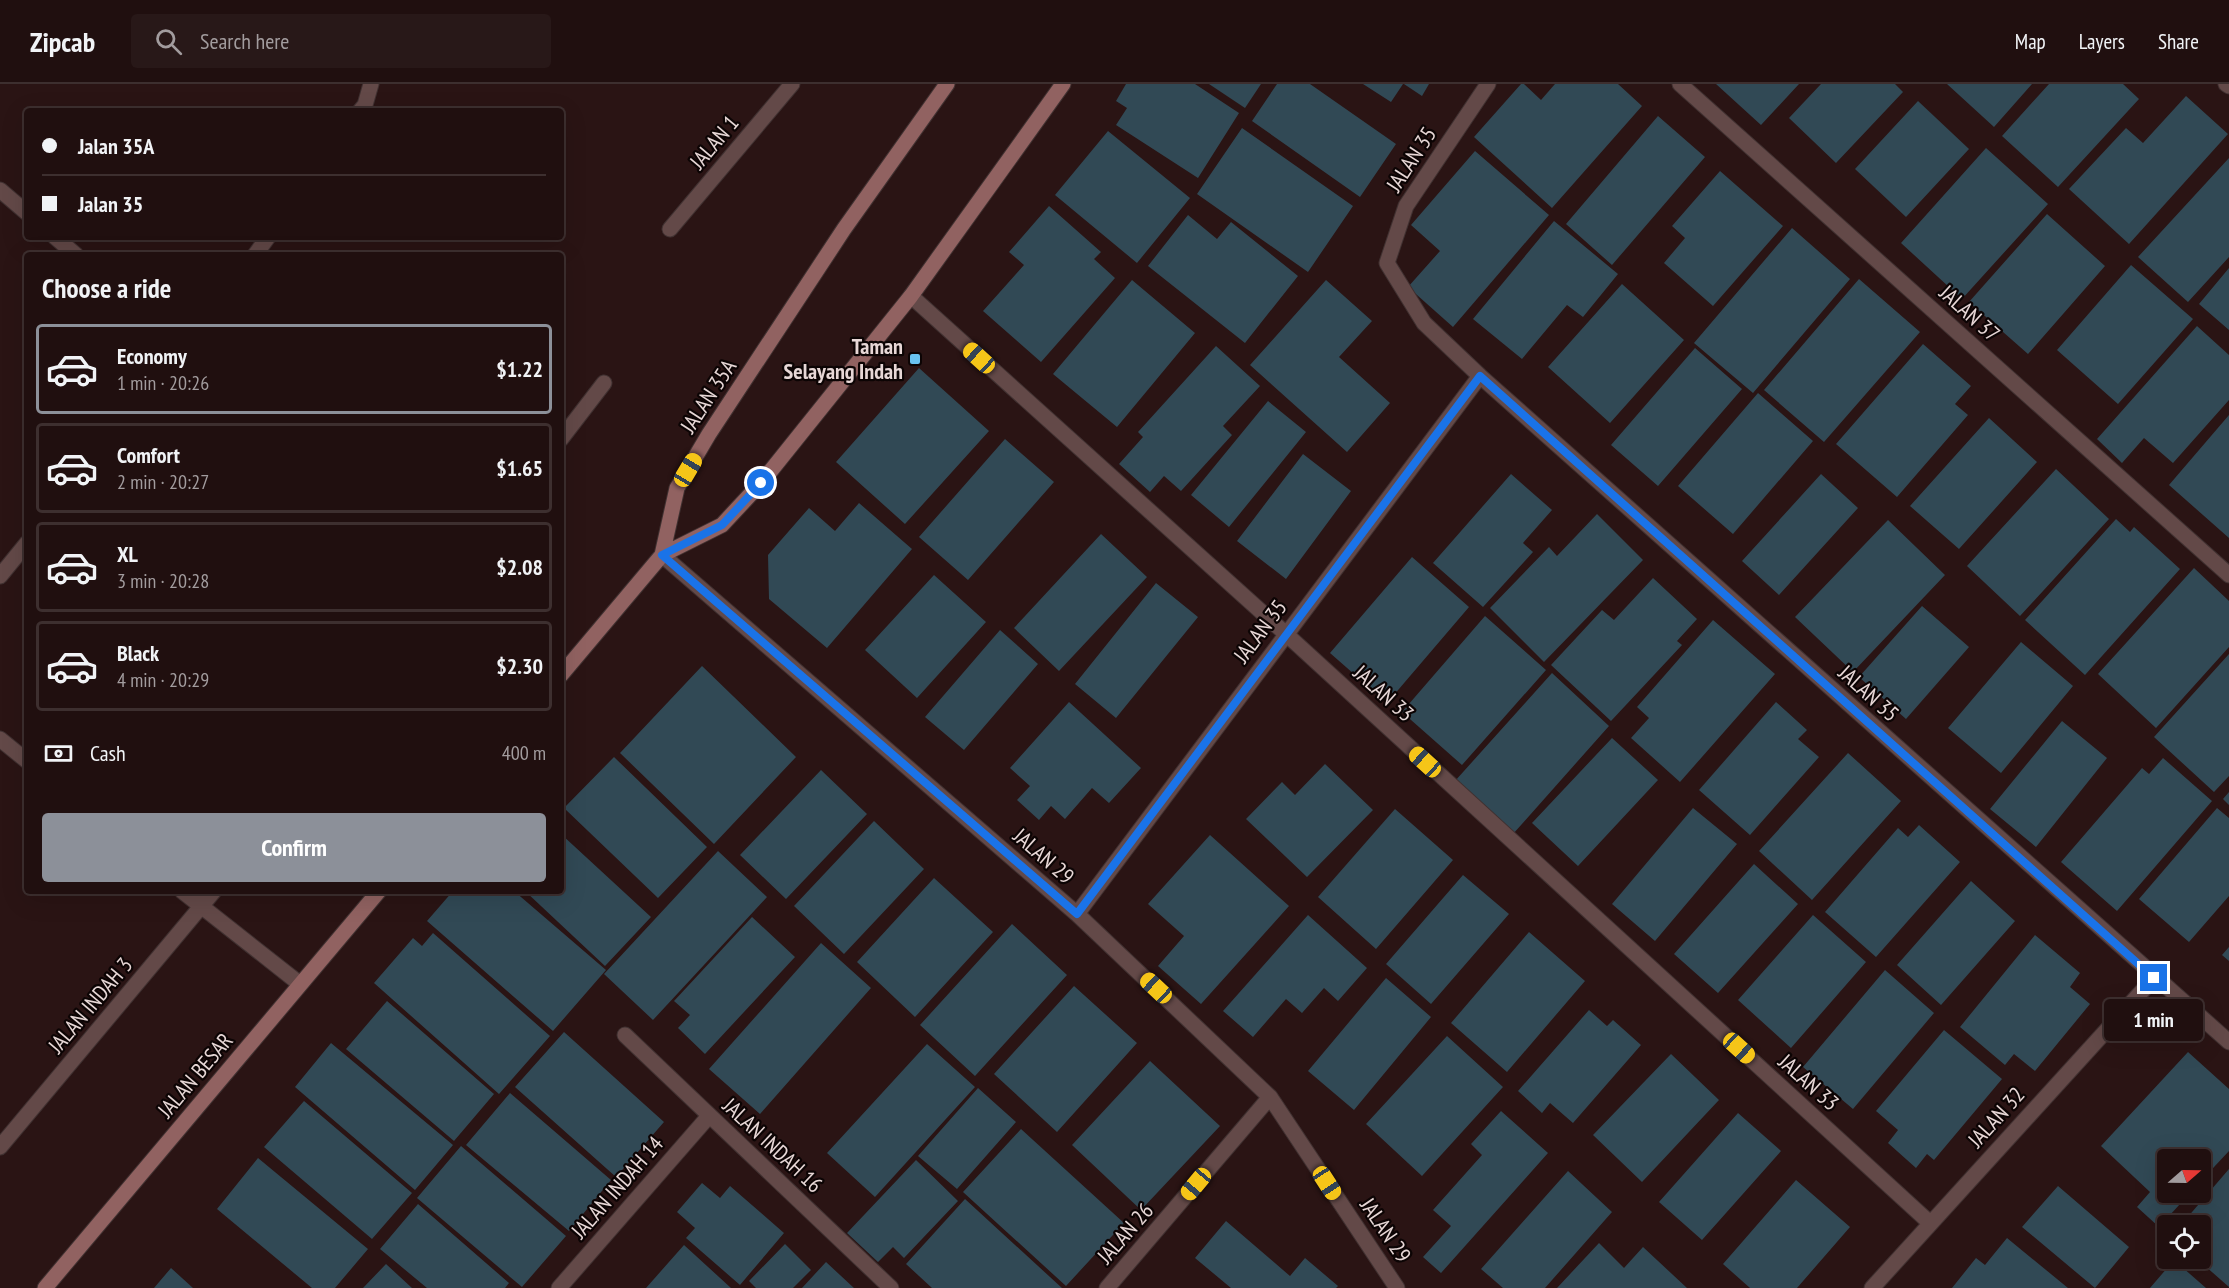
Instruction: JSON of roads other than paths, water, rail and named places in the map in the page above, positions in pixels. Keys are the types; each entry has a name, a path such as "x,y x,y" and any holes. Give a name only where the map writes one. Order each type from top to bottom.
{"street":[{"path":"362,108 371,84"},
{"name":"JALAN 1","path":"670,230 792,84"},
{"name":"JALAN 35A","path":"662,555 677,488 709,434 844,229 947,84"},
{"path":"564,671 662,555 722,525 761,483 911,296 1063,84"},
{"name":"JALAN 35","path":"1488,84 1406,206 1387,262 1424,323 1480,376 2154,978 2229,1042"},
{"name":"JALAN 37","path":"1680,84 2229,575"},
{"path":"0,190 24,210"},
{"path":"58,240 72,252"},
{"name":"JALAN 33","path":"911,296 1286,634 1930,1223"},
{"name":"JALAN 35","path":"1077,914 1480,376"},
{"path":"564,435 604,384"},
{"path":"0,576 24,547"},
{"name":"JALAN 29","path":"662,555 1077,914 1270,1097 1397,1288"},
{"path":"0,739 24,759"},
{"path":"186,894 300,984"},
{"name":"JALAN INDAH 3","path":"0,1147 212,894"},
{"name":"JALAN BESAR","path":"45,1288 376,894"},
{"name":"JALAN 32","path":"1872,1288 2154,978"},
{"name":"JALAN INDAH 16","path":"625,1035 891,1288"},
{"name":"JALAN 26","path":"1107,1288 1270,1097"},
{"name":"JALAN INDAH 14","path":"559,1288 709,1116"}],"place":[{"name":"Taman Selayang Indah","path":"915,359"}]}
